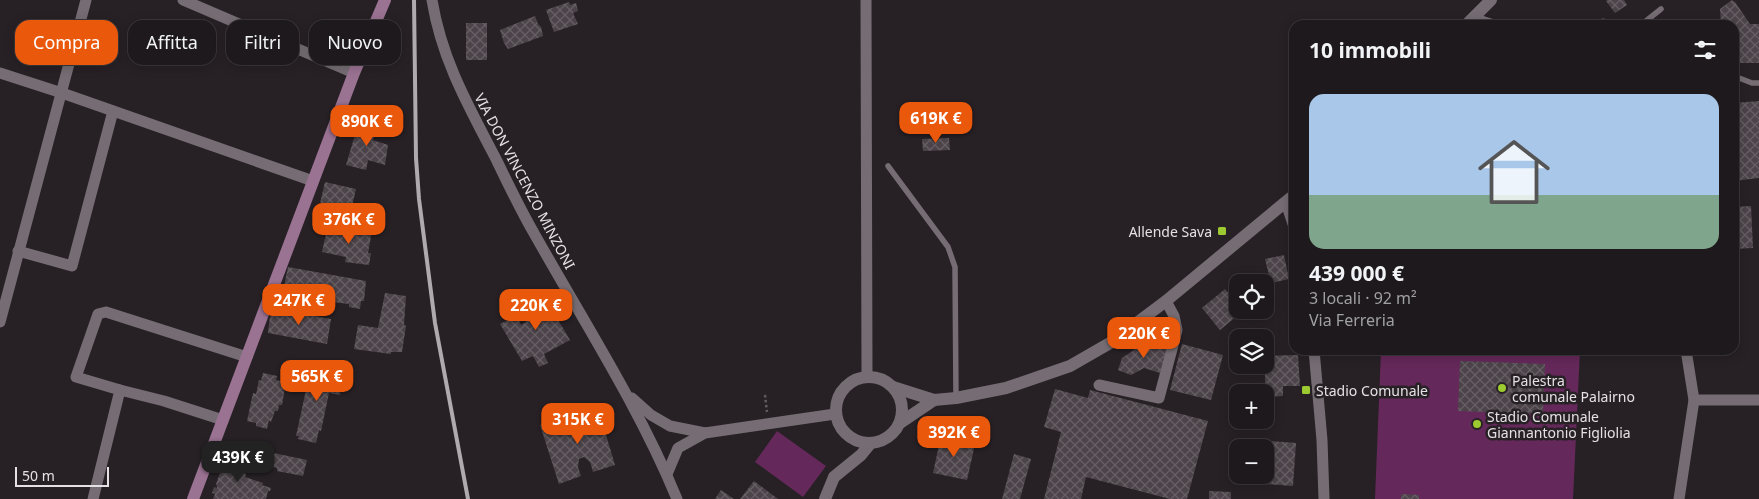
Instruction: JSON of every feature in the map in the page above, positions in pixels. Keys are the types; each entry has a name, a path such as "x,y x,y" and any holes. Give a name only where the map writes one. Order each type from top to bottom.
{"main road":[{"path":"193,499 354,73 385,0"}],"street":[{"path":"0,322 86,0"},
{"path":"183,0 354,73"},
{"name":"VIA DON VINCENZO MINZONI","path":"432,0 437,28 457,84 534,234 626,393 667,474 677,499"},
{"path":"866,0 867,377"},
{"path":"1470,20 1491,0"},
{"path":"0,73 62,92 313,181"},
{"path":"18,251 72,266 113,111"},
{"path":"893,387 934,400 956,398 1006,388 1070,366 1110,343 1166,301 1289,200"},
{"path":"1099,385 1160,398 1177,330 1174,316 1166,301"},
{"path":"223,420 164,401 76,377 98,314 106,312 247,357"},
{"path":"1314,355 1322,440 1324,499"},
{"path":"1679,499 1694,400 1687,355"},
{"path":"867,377 886,381 893,387 899,395 902,404 900,423 895,431 888,438 870,444 860,442 847,435 838,423 835,414 838,398 847,384 867,377"},
{"path":"93,499 120,390"},
{"name":"VIA DON VINCENZO MINZONI","path":"626,393 651,415 670,426 705,433"},
{"path":"900,423 934,400"},
{"path":"1694,400 1759,400"},
{"path":"667,474 678,448 705,433 835,414"},
{"path":"825,499 834,477 861,455 870,444"}],"lane":[{"path":"1648,20 1662,9"},
{"path":"1739,78 1752,83 1759,83"},
{"path":"888,166 948,247 955,267 956,398"}],"path":[{"path":"765,396 768,424"}],"shaded area":[{"name":"Stadio Comunale Giannantonio Figliolia","path":"1381,355 1580,355 1573,499 1375,499"},
{"path":"777,431 826,466 803,497 755,462"}],"building":[{"path":"1607,0 1624,0 1627,5 1615,13"},
{"path":"1732,0 1750,24 1759,24 1759,63 1739,63 1739,20 1721,20 1720,9"},
{"path":"569,2 570,5 576,3 578,11 573,13 578,24 554,32 546,10"},
{"path":"535,16 543,36 508,49 500,30"},
{"path":"466,23 487,23 487,60 466,60"},
{"path":"1759,101 1759,178 1739,180 1739,103"},
{"path":"360,118 378,123 373,140 388,145 385,165 368,160 366,170 346,165"},
{"path":"949,138 950,150 923,151 922,139"},
{"path":"325,182 356,189 352,206 344,204 342,213 319,208"},
{"path":"1751,206 1753,248 1739,249 1739,207"},
{"path":"352,227 372,231 368,253 371,253 369,265 345,262 346,257 322,252 327,229 351,234"},
{"path":"1284,255 1289,279 1274,282 1274,274 1269,274 1265,259"},
{"path":"288,267 366,281 364,301 361,301 360,309 349,307 349,304 284,295"},
{"path":"1225,289 1229,294 1229,319 1233,319 1220,330 1202,308"},
{"path":"541,291 570,340 544,354 548,363 539,367 533,356 522,361 500,324 512,318 519,320 521,325 526,322 526,310 522,302"},
{"path":"385,293 406,296 404,325 406,326 402,352 391,352 391,354 354,349 358,325 378,328"},
{"path":"271,308 331,319 327,344 268,333"},
{"path":"1147,341 1148,343 1167,347 1160,373 1144,368 1131,375 1118,370 1122,358"},
{"path":"1182,344 1223,355 1211,400 1170,390"},
{"path":"1298,355 1300,386 1283,386 1283,396 1274,396 1274,384 1265,384 1265,374 1274,374 1274,356"},
{"name":"Palestra comunale Palairno","path":"1460,361 1545,364 1543,414 1458,411"},
{"path":"315,366 333,370 333,373 343,375 340,395 329,393 321,431 319,430 316,443 298,439 299,436 296,436 309,376 313,377"},
{"path":"263,373 277,376 276,380 286,382 282,405 279,405 278,411 275,411 271,422 269,420 267,429 247,421 253,393 256,394 259,380 261,381"},
{"path":"1055,389 1088,398 1090,390 1208,421 1187,499 1170,499 1086,477 1081,499 1044,499 1061,432 1044,427"},
{"path":"597,405 615,465 593,472 590,462 584,457 579,459 578,467 581,476 559,484 540,425 560,418 567,432 575,429 574,414"},
{"path":"941,436 975,444 967,480 933,473"},
{"path":"1274,441 1296,443 1293,486 1265,484 1274,484"},
{"path":"264,451 307,460 303,476 277,471 277,468 261,465"},
{"path":"1014,454 1031,459 1020,499 1002,499"},
{"path":"224,457 245,461 243,473 246,474 245,477 271,488 266,499 213,499 215,494 212,493 214,487 217,488 216,484 220,473 218,472 220,465 223,466"},
{"path":"754,481 778,499 740,499"},
{"path":"721,490 734,499 715,499"},
{"path":"1209,491 1231,492 1231,499 1209,499"},
{"path":"1401,494 1419,495 1419,499 1401,499"}],"railway":[{"path":"414,0 416,158 419,199 435,323 468,499"}],"place":[{"name":"Allende Sava","path":"1222,231"},
{"name":"Palestra comunale Palairno","path":"1502,388"},
{"name":"Stadio Comunale","path":"1306,390"},
{"name":"Stadio Comunale Giannantonio Figliolia","path":"1477,424"}]}
